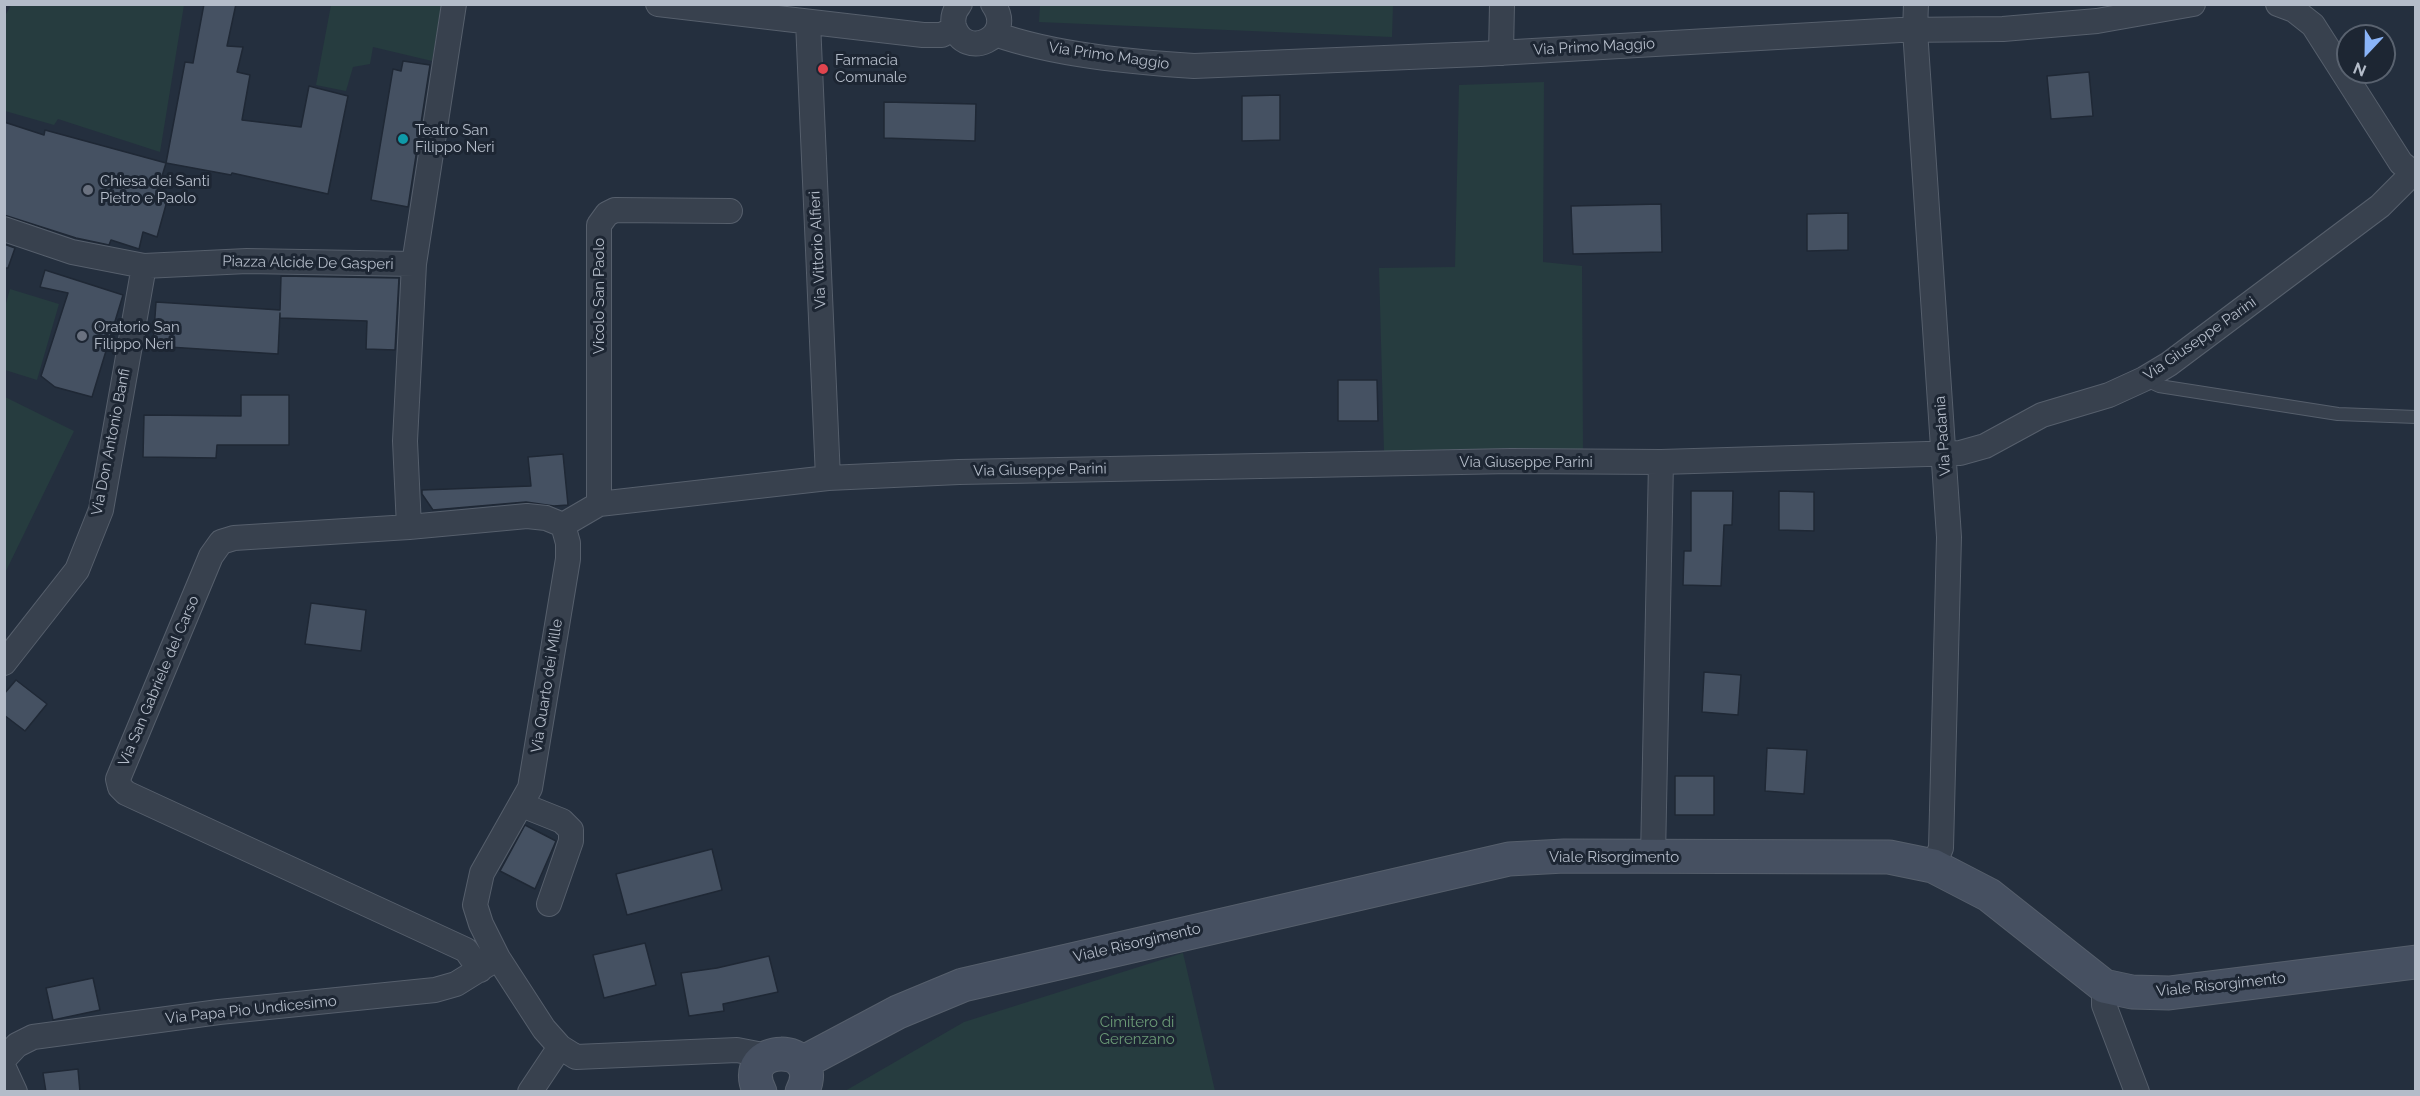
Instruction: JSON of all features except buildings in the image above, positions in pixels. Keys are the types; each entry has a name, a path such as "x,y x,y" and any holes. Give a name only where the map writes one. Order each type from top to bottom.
{"street":[{"name":"Piazza Alcide De Gasperi","path":"4,229 72,252 144,266 247,261 414,264 454,4"},
{"path":"658,4 923,35 942,35 954,28"},
{"path":"960,4 954,14 954,28 963,40 977,44 990,39 995,34 1000,20 993,4"},
{"path":"1502,4 1502,53"},
{"name":"Via Padania","path":"1916,4 1914,30 1949,537 1941,848 1933,866"},
{"name":"Via Primo Maggio","path":"995,34 1034,45 1154,64 1194,66 1502,53 1914,30 2003,29 2097,21 2193,4"},
{"path":"2278,4 2294,10 2313,25 2401,163 2414,174"},
{"name":"Via Vittorio Alfieri","path":"808,22 828,478"},
{"name":"Via Giuseppe Parini","path":"562,525 599,504 828,478 959,471 1511,461 1661,462 1945,455 1984,446 2042,415 2109,395 2144,379 2169,364 2380,206 2414,174"},
{"name":"Vicolo San Paolo","path":"599,504 599,225 607,214 615,210 730,211"},
{"path":"414,264 405,441 409,527 527,516 546,518 562,525"},
{"name":"Via Don Antonio Banfi","path":"4,663 77,570 101,510 144,266"},
{"path":"1653,857 1661,462"},
{"name":"Via Quarto dei Mille","path":"562,525 568,543 568,559 530,788 482,873 477,892 476,904 489,964 560,1047 576,1057 753,1053"},
{"name":"Via San Gabriele del Carso","path":"409,527 234,538 221,542 211,556 118,779 120,787 126,793 466,950 489,964"},
{"path":"522,805 562,821 571,830 571,842 549,904"},
{"name":"Viale Risorgimento","path":"753,1053 782,1053 796,1058 802,1077 930,997 999,975 1509,859 1889,857 1933,866 1989,895 2104,986 2132,992 2169,993 2415,962"},
{"name":"Via Papa Pio Undicesimo","path":"4,1059 17,1045 33,1037 219,1012 435,990 456,984 489,964"},
{"path":"2104,986 2104,1005 2137,1092"},
{"path":"530,1092 560,1047"},
{"path":"753,1053 760,1092"},
{"path":"4,1068 15,1092"}],"lane":[{"path":"2144,379 2159,386 2338,414 2415,417"}],"green space":[{"path":"11,5 184,5 160,152 58,119 54,125 5,111 5,16"},
{"path":"331,5 442,5 432,61 373,47 370,64 353,67 346,91 316,85"},
{"path":"1040,5 1393,5 1392,37 1039,22"},
{"path":"1544,82 1543,262 1582,266 1583,450 1384,452 1379,268 1455,267 1459,85"},
{"path":"10,289 59,304 37,380 5,370 5,307"},
{"path":"5,397 74,431 5,573"},
{"name":"Cimitero di Gerenzano","path":"1183,953 1215,1091 845,1091 964,1022"}],"place":[{"name":"Farmacia Comunale","path":"823,69"},
{"name":"Teatro San Filippo Neri","path":"403,139"},
{"name":"Chiesa dei Santi Pietro e Paolo","path":"88,190"},
{"name":"Oratorio San Filippo Neri","path":"82,336"}]}
